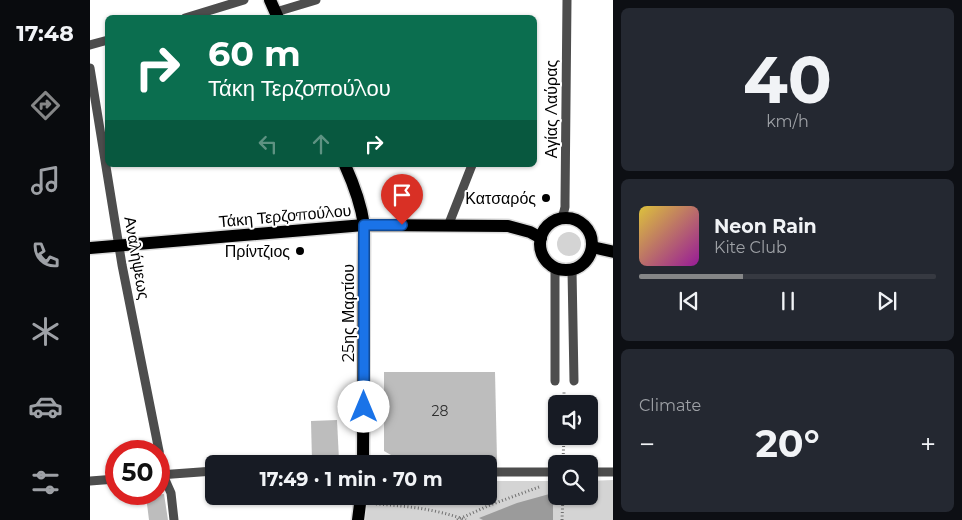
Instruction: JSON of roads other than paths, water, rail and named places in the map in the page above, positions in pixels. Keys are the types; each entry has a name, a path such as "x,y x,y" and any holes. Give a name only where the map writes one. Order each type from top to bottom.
{"main road":[{"path":"270,0 277,15"},
{"name":"25ης Μαρτίου","path":"347,167 360,203 364,225 363,455"},
{"path":"562,219 577,221 584,226 591,239 592,247 586,261 572,270 555,268 548,263 542,256 540,247 541,238 548,225 562,219"},
{"name":"Τάκη Τερζοπούλου","path":"90,248 364,225 508,226 530,232 541,238"},
{"path":"592,247 613,252"},
{"path":"358,520 360,505"}],"street":[{"path":"195,15 244,0"},
{"path":"277,15 316,0"},
{"name":"Αγίας Λαύρας","path":"562,219 565,207 566,0"},
{"path":"90,45 105,41"},
{"name":"Αναλήψεως","path":"90,68 105,162"},
{"name":"Αναλήψεως","path":"106,167 122,265 157,440"},
{"path":"448,226 471,167"},
{"path":"555,268 555,381"},
{"path":"572,270 574,381"},
{"path":"170,474 205,472"},
{"path":"497,472 548,472"},
{"path":"598,472 613,472"},
{"path":"90,481 105,480"},
{"name":"Αναλήψεως","path":"170,491 174,520"}],"place":[{"name":"Κατσαρός","path":"546,198"},
{"name":"Πρίντζιος","path":"300,251"}]}
